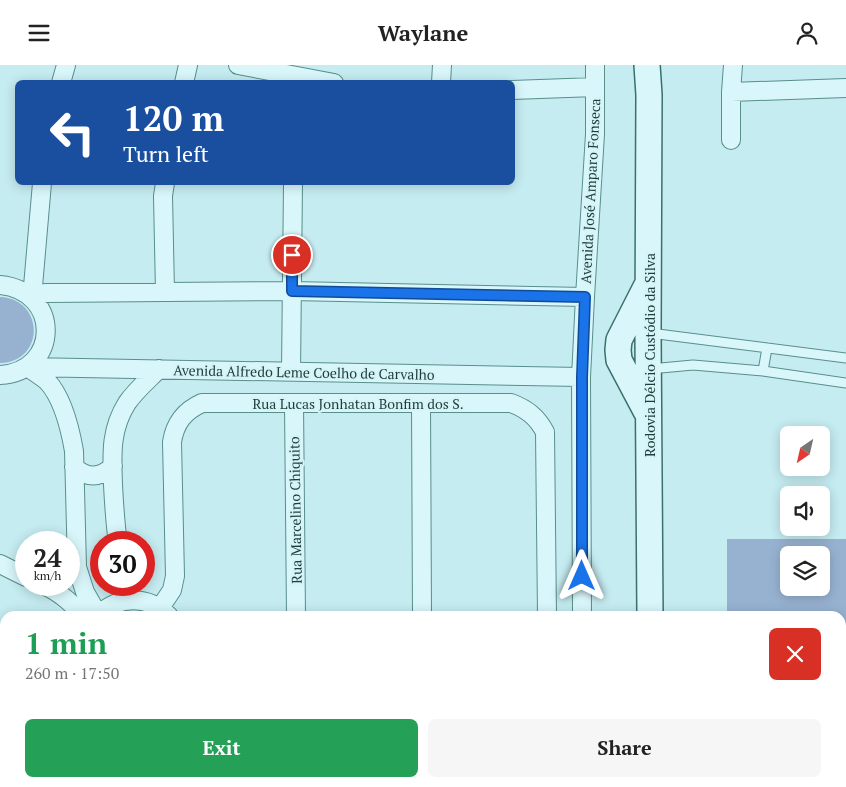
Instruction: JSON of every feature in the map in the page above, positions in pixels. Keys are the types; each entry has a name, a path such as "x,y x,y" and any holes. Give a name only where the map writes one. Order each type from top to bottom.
{"main road":[{"name":"Rodovia Délcio Custódio da Silva","path":"647,65 649,95 649,280 636,332 637,369 649,417 650,611"},
{"name":"Rodovia Délcio Custódio da Silva","path":"649,95 655,65"}],"street":[{"path":"63,80 66,65"},
{"path":"185,80 188,65"},
{"path":"238,65 307,75 324,80"},
{"path":"441,80 442,65"},
{"name":"Avenida José Amparo Fonseca","path":"582,611 582,377 595,134 595,65"},
{"path":"731,140 733,65"},
{"path":"515,90 595,87"},
{"path":"731,93 846,88"},
{"path":"32,298 42,185"},
{"path":"165,185 163,196 165,292"},
{"path":"291,372 293,185"},
{"path":"0,285 20,289 32,298 42,311 46,331 44,342 35,360 18,372 0,375"},
{"path":"32,298 45,293 292,291 585,297"},
{"path":"27,367 46,381 62,406 72,435 77,567 91,611"},
{"name":"Avenida Alfredo Leme Coelho de Carvalho","path":"27,367 582,377"},
{"path":"117,531 112,453 113,440 120,415 127,403 159,369"},
{"name":"Rua Lucas Jonhatan Bonfim dos S.","path":"164,611 175,576 173,433 181,417 187,411 202,403 511,403 528,411 541,424 545,432 547,611"},
{"name":"Rua Marcelino Chiquito","path":"294,403 296,611"},
{"path":"421,403 422,611"},
{"path":"74,467 85,474 91,475 103,473 113,466"},
{"path":"0,564 15,572"},
{"path":"63,596 85,611"},
{"path":"102,611 117,603 123,596"},
{"path":"132,596 150,603 162,611"}],"lane":[{"path":"636,332 846,358"},
{"path":"763,371 767,348"},
{"path":"637,369 693,365 763,371 846,383"}],"shaded area":[{"path":"0,297 15,300 25,308 32,318 34,330 32,342 25,353 15,360 0,363"},
{"path":"727,539 846,539 846,611 727,611"}],"route":[{"path":"292,255 292,291 585,297 582,377 582,576"}]}
